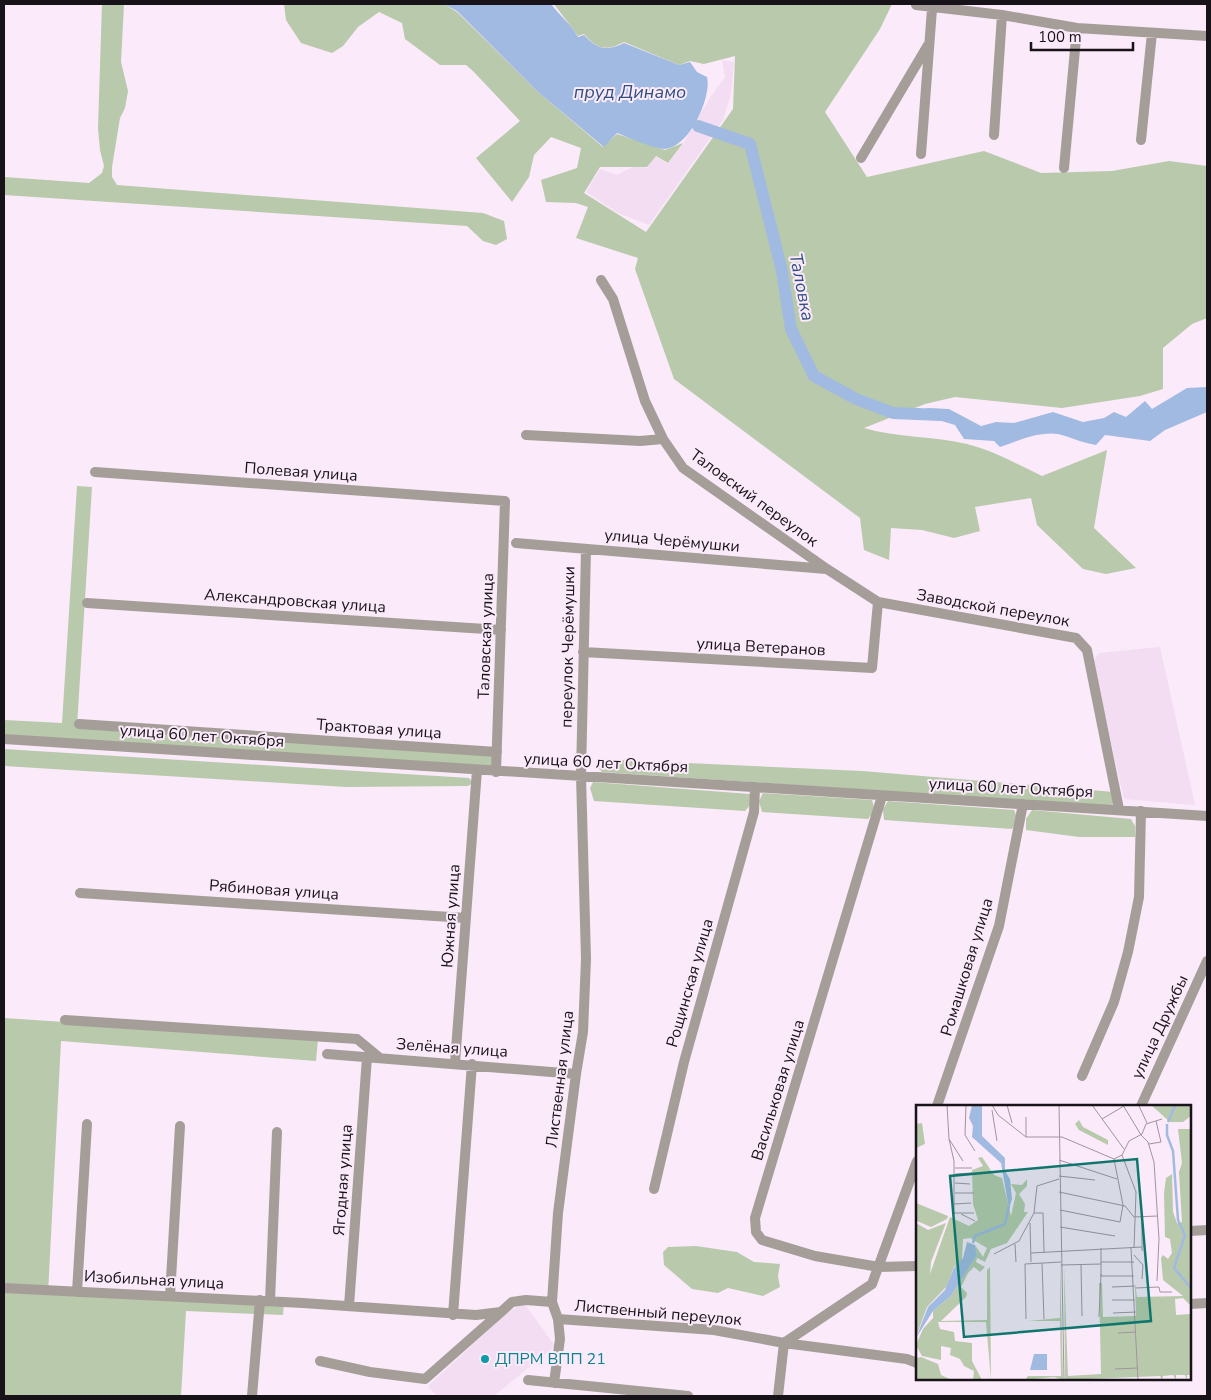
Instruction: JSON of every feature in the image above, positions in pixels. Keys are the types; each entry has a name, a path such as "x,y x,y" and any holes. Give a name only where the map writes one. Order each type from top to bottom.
{"street":[{"path":"916,5 1002,15 1077,28 1207,36"},
{"path":"921,154 932,8"},
{"path":"994,135 1002,15"},
{"path":"1064,168 1077,28"},
{"path":"1140,140 1152,33"},
{"path":"861,158 929,43"},
{"name":"Таловский переулок","path":"601,280 613,299 645,401 663,439 683,468 827,569 878,602"},
{"path":"526,435 640,441 663,439"},
{"name":"Полевая улица","path":"95,472 505,502"},
{"name":"Таловская улица","path":"496,772 505,502"},
{"name":"улица Черёмушки","path":"516,543 827,569"},
{"name":"переулок Черёмушки","path":"580,776 586,549"},
{"name":"улица Ветеранов","path":"582,652 872,668 878,602"},
{"name":"Заводской переулок","path":"878,602 1076,638 1087,650 1119,809"},
{"name":"Александровская улица","path":"86,603 501,630"},
{"name":"Трактовая улица","path":"79,724 497,752"},
{"name":"улица 60 лет Октября","path":"4,738 496,772 1119,809 1207,816"},
{"name":"Южная улица","path":"455,1063 477,770"},
{"name":"Лиственная улица","path":"554,1383 560,1339 558,1319 552,1302 558,1213 583,1032 586,959 580,776"},
{"name":"Рощинская улица","path":"654,1189 684,1062 754,812 755,787"},
{"name":"Васильковая улица","path":"882,796 877,818 755,1218 756,1232 762,1240 815,1256 879,1267 916,1266"},
{"name":"Ромашковая улица","path":"937,1105 999,926 1023,804"},
{"path":"1082,1076 1114,1002 1128,952 1139,897 1141,811"},
{"name":"Рябиновая улица","path":"80,893 466,918"},
{"name":"улица Дружбы","path":"1141,1105 1207,961"},
{"path":"65,1020 357,1039 380,1058"},
{"name":"Зелёная улица","path":"327,1054 472,1064 576,1074"},
{"name":"Ягодная улица","path":"349,1306 367,1056"},
{"path":"453,1315 472,1064"},
{"path":"78,1292 87,1124"},
{"path":"170,1296 180,1126"},
{"path":"252,1396 265,1301 277,1132"},
{"path":"778,1396 784,1343 872,1284 916,1164"},
{"path":"1191,1231 1207,1230"},
{"name":"Изобильная улица","path":"4,1288 303,1303 453,1315 501,1312"},
{"path":"320,1361 370,1372 425,1380 512,1302 526,1300 552,1302"},
{"path":"1191,1304 1207,1303"},
{"name":"Лиственный переулок","path":"558,1319 714,1330 784,1343 907,1359 916,1363"},
{"path":"528,1380 688,1396"}],"shaded area":[{"path":"722,60 734,62 731,94 723,120 649,225 618,213 586,192 600,169 617,175 634,166 647,168 655,156 668,164 725,77"},
{"path":"1160,647 1195,805 1124,799 1094,668 1093,662 1099,653"},
{"path":"524,1303 555,1346 494,1396 437,1396 428,1386 507,1313"}],"green space":[{"path":"102,4 124,4 121,62 128,91 125,108 120,118 112,167 112,177 117,185 483,213 504,221 507,239 496,245 483,241 467,226 4,195 4,177 89,183 102,173 104,166 98,128"},
{"path":"284,4 444,4 457,12 538,92 603,147 617,134 665,150 683,143 668,163 656,156 647,167 600,167 584,193 646,232 733,109 735,56 704,64 690,61 679,65 624,42 606,48 597,46 584,34 578,36 554,4 892,4 880,29 825,112 867,177 984,151 1041,173 1112,171 1169,161 1207,166 1207,318 1192,324 1163,348 1163,389 1140,396 1062,408 955,397 925,404 864,428 889,434 967,444 996,454 1042,476 1107,450 1094,528 1136,568 1106,574 1083,569 1037,525 1031,498 975,507 980,531 954,538 922,530 891,528 889,560 864,550 860,518 674,379 635,269 638,258 576,238 588,207 576,203 546,202 541,180 577,168 581,148 551,137 534,155 529,177 512,202 476,158 520,121 473,71 466,65 440,65 405,39 402,23 379,12 358,27 343,46 332,53 301,43 286,20"},
{"path":"77,486 92,487 77,726 495,755 492,767 4,735 4,720 62,723"},
{"path":"4,749 469,778 473,783 468,786 346,787 4,766"},
{"path":"600,759 862,771 1114,792 1116,804 1104,806 602,772 597,766"},
{"path":"593,782 750,794 751,804 745,811 594,801 590,788"},
{"path":"763,793 872,800 875,810 868,819 762,812 759,801"},
{"path":"888,801 1014,810 1018,820 1012,829 884,820 883,809"},
{"path":"1032,810 1131,819 1135,826 1135,837 1079,837 1026,830 1026,819"},
{"path":"4,1018 318,1039 316,1061 61,1041 48,1294 284,1303 283,1315 186,1311 181,1396 4,1396"},
{"path":"696,1246 737,1252 754,1262 780,1264 778,1276 780,1287 763,1296 728,1288 718,1293 692,1289 664,1265 663,1252 668,1247"}],"water":[{"name":"пруд Динамо","path":"444,4 551,4 578,37 584,35 602,48 612,48 624,43 679,65 690,62 697,72 707,77 708,86 702,109 690,131 682,141 673,147 660,148 617,133 604,147 538,92 457,11"},
{"path":"1207,387 1207,412 1165,430 1150,441 1105,435 1096,445 1051,433 1028,437 1000,447 994,441 964,439 955,425 925,416 927,408 949,409 981,426 996,422 1014,423 1053,412 1083,422 1104,418 1114,412 1126,417 1145,401 1152,409 1187,388"}],"waterway":[{"name":"Таловка","path":"698,126 750,144 782,271 791,329 814,376 856,399 893,413 941,415"}],"place":[{"name":"ДПРМ ВПП 21","path":"485,1359"}]}
